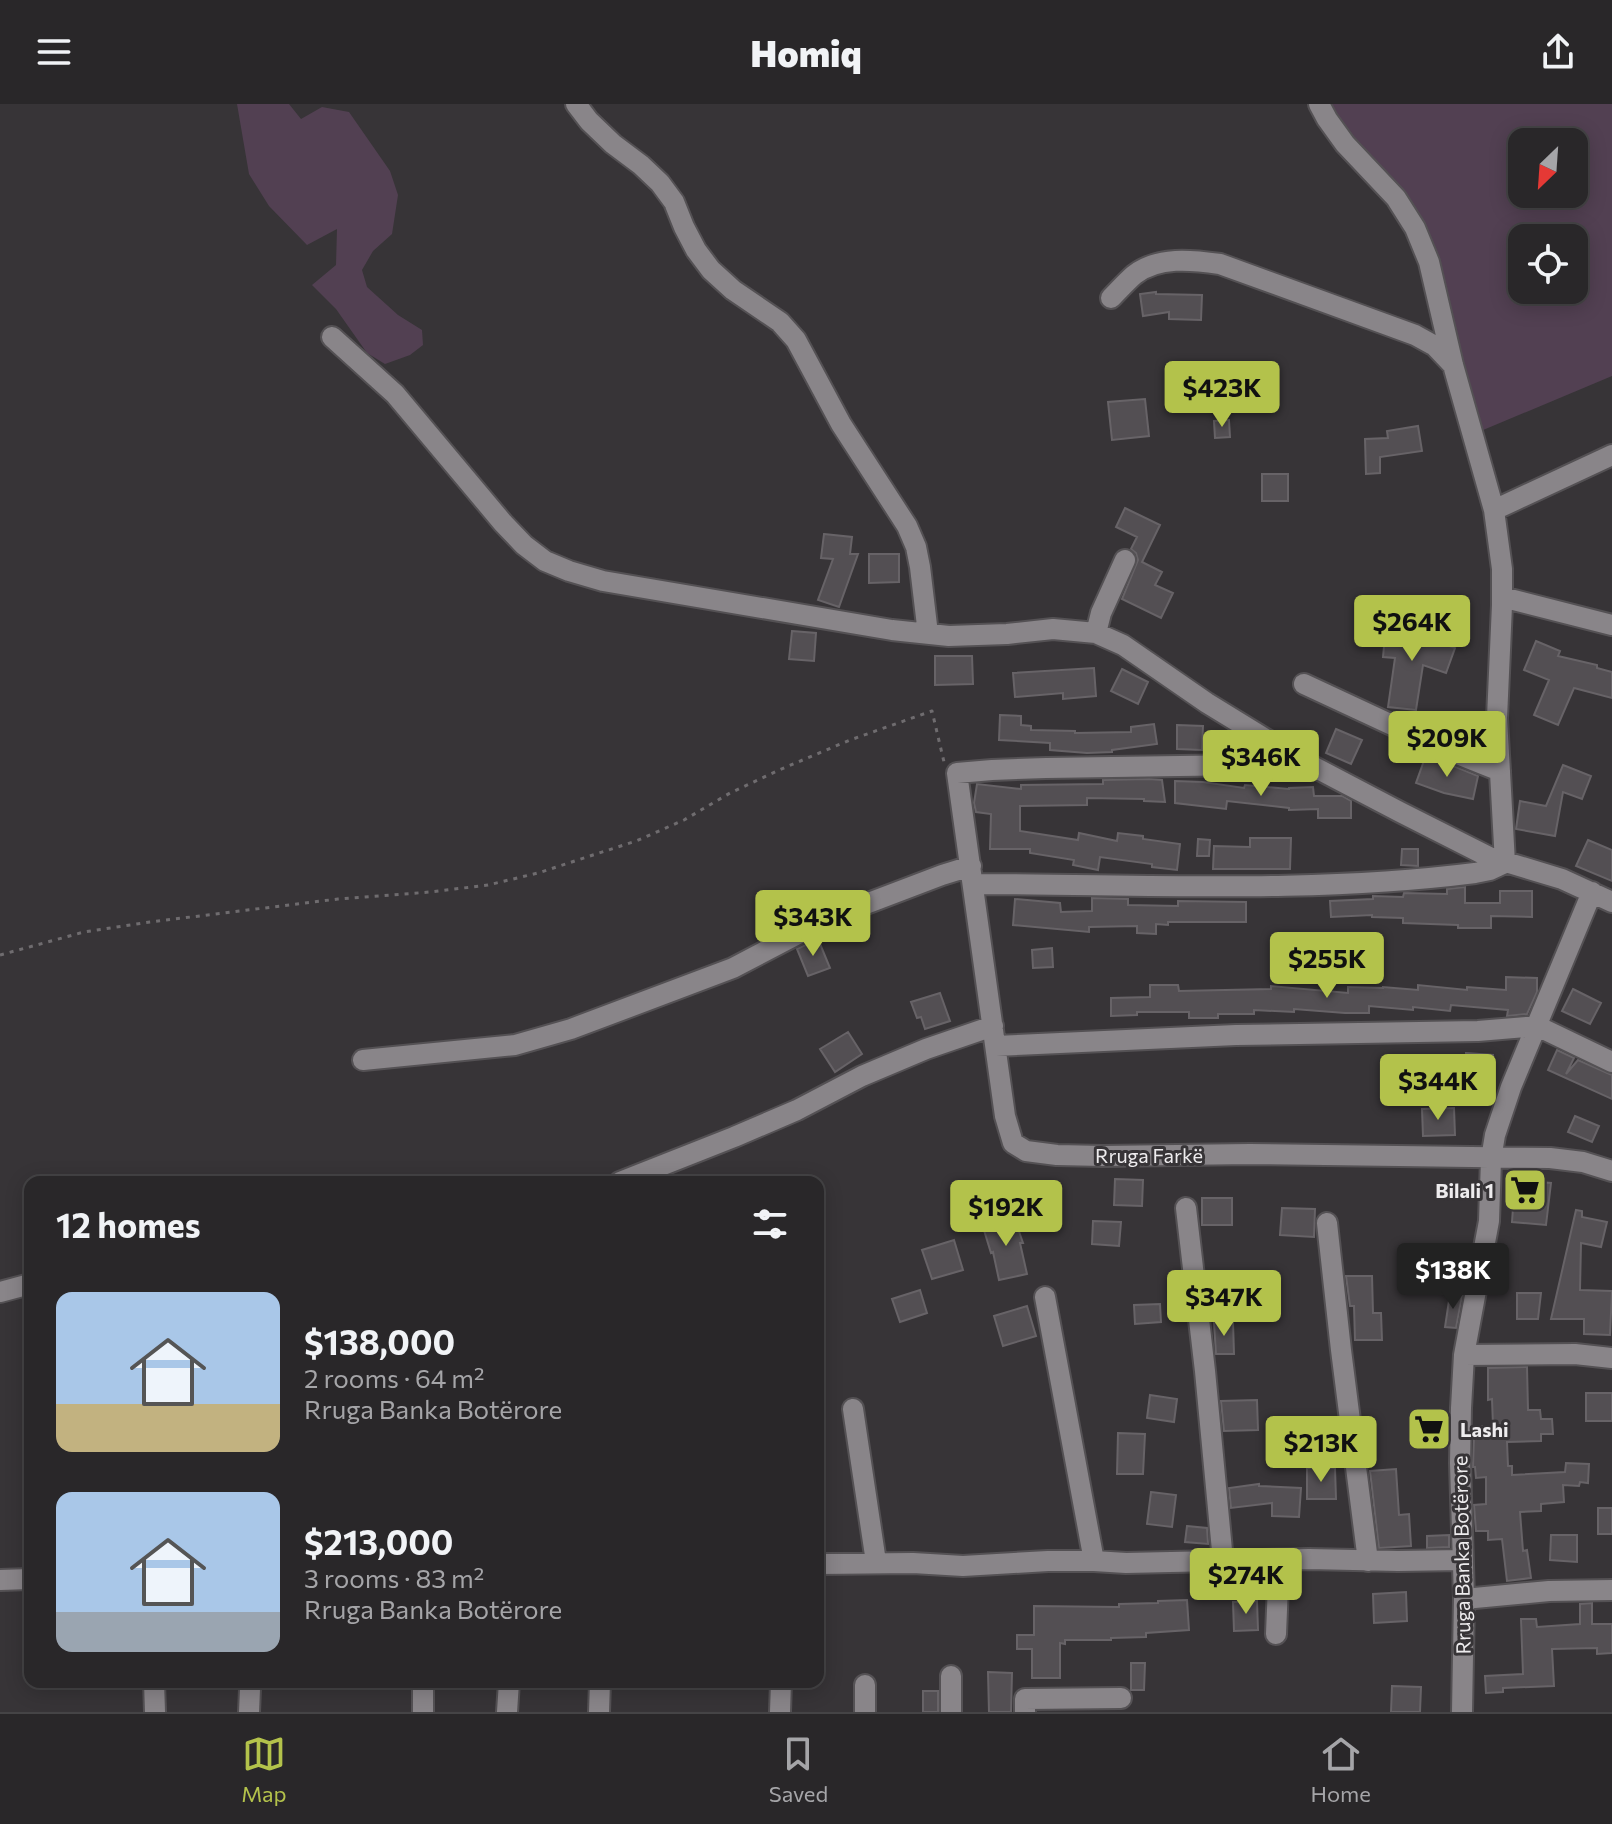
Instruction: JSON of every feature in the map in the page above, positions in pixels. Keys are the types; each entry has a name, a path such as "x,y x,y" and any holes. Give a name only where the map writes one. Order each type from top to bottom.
{"street":[{"path":"576,104 589,121 660,183 674,202 696,250 711,270 733,290 780,322 796,340 841,424 907,526 918,557 928,634"},
{"path":"1319,104 1345,144 1396,198 1415,228 1429,262 1453,365 1494,510 1502,569 1497,718 1505,863"},
{"path":"1111,298 1134,275 1150,265 1173,260 1220,264 1415,335 1435,346 1453,365"},
{"path":"332,337 395,394 503,523 545,561 603,581 892,630 972,637 1053,629 1096,633 1123,645 1207,703 1295,757 1425,825 1505,863 1562,879 1612,902"},
{"path":"1494,510 1612,455"},
{"path":"1096,633 1101,613 1125,560"},
{"path":"1502,597 1612,625"},
{"path":"1304,684 1435,745 1500,771"},
{"path":"957,773 1077,767 1246,765 1295,757"},
{"name":"Rruga Farkë","path":"957,773 1009,1133 1013,1143 1026,1151 1103,1156 1250,1154 1550,1158 1583,1162 1612,1171"},
{"path":"363,1060 515,1045 571,1029 733,968 850,910 931,879 972,875 1240,886 1372,882 1475,873 1505,863"},
{"name":"Rruga Banka Botërore","path":"1462,1712 1464,1599 1460,1463 1464,1355 1489,1221 1491,1159 1502,1112 1592,892"},
{"path":"635,1176 797,1110 862,1076 926,1049 995,1036 1478,1031 1537,1026 1612,1062"},
{"path":"1186,1208 1223,1561"},
{"path":"1327,1223 1368,1561"},
{"path":"0,1292 24,1286"},
{"path":"1045,1297 1094,1561"},
{"path":"1464,1355 1575,1354 1612,1358"},
{"path":"853,1409 876,1562"},
{"path":"1276,1634 1279,1560"},
{"path":"824,1564 876,1562 963,1566 1048,1561 1462,1560"},
{"path":"0,1580 24,1579"},
{"path":"1464,1599 1549,1591 1612,1590"},
{"path":"951,1676 951,1712"},
{"path":"865,1685 865,1712"},
{"path":"154,1688 155,1712"},
{"path":"423,1688 423,1712"},
{"path":"507,1712 509,1688"},
{"path":"599,1712 600,1688"},
{"path":"780,1712 781,1688"},
{"path":"249,1712 250,1689"},
{"path":"1025,1706 1121,1698"}],"path":[{"path":"0,955 84,932 338,899 488,885 538,873 636,841 684,820 730,793 779,770 850,740 932,711 946,767 957,773"}],"shaded area":[{"path":"237,104 289,104 301,119 322,107 349,112 390,171 398,195 392,234 373,251 362,270 367,287 398,315 422,330 423,345 410,355 385,364 367,353 336,309 312,285 336,265 337,229 307,245 269,206 249,174"},
{"path":"1330,104 1612,104 1612,376 1476,433 1441,287"}],"building":[{"path":"1140,294 1202,295 1201,320 1169,319 1169,312 1143,316"},
{"path":"1251,366 1253,400 1223,402 1221,368"},
{"path":"1145,399 1149,436 1112,440 1108,402"},
{"path":"1229,420 1230,437 1215,438 1214,421"},
{"path":"1418,426 1422,451 1380,457 1380,473 1366,474 1365,439 1388,438 1387,431"},
{"path":"1262,474 1288,474 1288,501 1262,501"},
{"path":"1125,508 1160,525 1142,562 1162,572 1155,585 1173,593 1161,618 1122,599 1138,560 1131,549 1137,537 1116,527"},
{"path":"824,534 852,537 850,554 858,554 839,607 818,600 833,559 821,558"},
{"path":"869,554 899,554 899,582 869,583"},
{"path":"1386,625 1413,627 1413,633 1455,648 1446,673 1423,665 1416,710 1388,707 1395,658 1383,657"},
{"path":"792,631 816,633 814,661 789,659"},
{"path":"1536,641 1560,651 1558,656 1597,665 1597,668 1612,672 1612,698 1574,688 1558,725 1534,715 1549,680 1524,670"},
{"path":"935,656 972,656 973,684 935,685"},
{"path":"1094,668 1096,696 1063,699 1063,693 1015,697 1013,673"},
{"path":"1122,669 1148,682 1138,704 1111,691"},
{"path":"1000,715 1021,716 1021,725 1031,726 1031,730 1075,733 1131,732 1131,727 1154,724 1157,744 1112,752 1050,750 1050,743 999,740"},
{"path":"1177,725 1203,726 1202,750 1177,749"},
{"path":"1336,729 1362,740 1351,764 1326,753"},
{"path":"1426,755 1478,776 1473,799 1416,783"},
{"path":"1563,765 1591,776 1582,799 1563,792 1555,836 1516,829 1520,801 1546,806"},
{"path":"1103,780 1162,780 1165,802 1087,798 1087,805 1020,806 1020,831 1078,840 1079,833 1117,841 1118,833 1180,844 1177,870 1100,857 1098,870 1073,865 1074,860 1030,853 1030,849 990,849 991,814 976,812 974,803 977,784 1021,789 1021,785 1103,784"},
{"path":"1175,781 1244,788 1245,785 1289,789 1313,787 1314,796 1342,796 1351,801 1351,818 1318,818 1318,809 1289,810 1227,801 1226,809 1175,803"},
{"path":"1250,838 1291,838 1290,869 1213,869 1214,846 1250,847"},
{"path":"1198,839 1210,840 1209,856 1197,856"},
{"path":"1588,840 1612,850 1612,881 1576,866"},
{"path":"1402,849 1418,849 1418,866 1401,865"},
{"path":"1465,887 1465,903 1500,903 1500,891 1532,891 1532,917 1491,916 1491,928 1458,928 1458,925 1403,923 1403,918 1372,915 1331,917 1330,901 1373,899 1373,896 1403,897 1404,893 1447,894 1447,889"},
{"path":"1092,898 1128,899 1128,905 1178,906 1178,901 1246,902 1246,922 1168,922 1168,925 1156,924 1156,934 1137,933 1137,926 1089,927 1089,932 1013,925 1015,899 1060,903 1061,912 1092,911"},
{"path":"818,939 830,968 808,976 797,949"},
{"path":"1052,948 1053,967 1033,968 1032,950"},
{"path":"1506,977 1537,978 1537,992 1527,1014 1507,1016 1508,1010 1451,1005 1450,1011 1369,1006 1369,1013 1294,1009 1294,1012 1254,1010 1254,1014 1218,1014 1218,1018 1189,1018 1189,1012 1137,1012 1137,1015 1111,1016 1111,998 1150,997 1150,985 1178,985 1179,991 1271,989 1271,986 1348,993 1348,987 1418,990 1418,985 1506,990"},
{"path":"1573,989 1601,1003 1590,1024 1562,1011"},
{"path":"940,993 950,1021 925,1029 911,1002"},
{"path":"848,1032 862,1054 835,1072 820,1049"},
{"path":"1557,1050 1574,1058 1566,1074 1578,1060 1612,1075 1612,1099 1548,1070"},
{"path":"1427,1055 1493,1055 1492,1073 1457,1071 1457,1077 1427,1077"},
{"path":"1454,1108 1455,1135 1423,1136 1422,1109"},
{"path":"1575,1116 1599,1126 1592,1142 1568,1132"},
{"path":"1115,1179 1143,1180 1142,1206 1114,1205"},
{"path":"1515,1180 1551,1183 1546,1225 1512,1222"},
{"path":"1202,1198 1232,1198 1232,1225 1202,1225"},
{"path":"1282,1208 1315,1209 1314,1237 1280,1235"},
{"path":"1576,1210 1582,1211 1582,1217 1607,1222 1601,1247 1581,1243 1580,1290 1612,1291 1610,1335 1584,1334 1584,1319 1551,1319"},
{"path":"1014,1217 1023,1243 1020,1243 1027,1274 999,1280 983,1227"},
{"path":"1093,1221 1121,1222 1119,1246 1092,1244"},
{"path":"954,1240 963,1270 932,1279 922,1250"},
{"path":"1346,1276 1372,1276 1373,1313 1381,1313 1382,1340 1355,1340 1354,1306 1350,1306"},
{"path":"920,1290 927,1313 900,1322 892,1299"},
{"path":"1517,1293 1541,1293 1538,1319 1517,1319"},
{"path":"1450,1294 1462,1296 1456,1328 1445,1327"},
{"path":"1160,1304 1161,1322 1135,1324 1134,1305"},
{"path":"1027,1306 1036,1336 1003,1346 994,1316"},
{"path":"1233,1322 1234,1354 1216,1354 1214,1323"},
{"path":"1527,1367 1528,1410 1540,1410 1541,1419 1552,1419 1553,1434 1541,1434 1541,1441 1507,1442 1508,1466 1512,1466 1512,1475 1565,1472 1566,1463 1589,1464 1588,1483 1563,1485 1564,1502 1541,1504 1541,1511 1520,1512 1523,1551 1527,1550 1531,1578 1507,1581 1502,1539 1488,1540 1488,1531 1476,1531 1474,1505 1486,1504 1486,1477 1476,1478 1473,1467 1474,1435 1476,1426 1493,1426 1492,1399 1488,1400 1488,1368"},
{"path":"1586,1393 1612,1393 1612,1421 1586,1421"},
{"path":"1150,1395 1177,1399 1174,1422 1147,1418"},
{"path":"1257,1400 1258,1430 1224,1431 1221,1401"},
{"path":"1118,1433 1145,1434 1143,1474 1117,1474"},
{"path":"1293,1437 1293,1461 1268,1461 1268,1438"},
{"path":"1307,1468 1335,1468 1336,1499 1307,1499"},
{"path":"1396,1469 1399,1515 1409,1514 1411,1546 1379,1548 1370,1471"},
{"path":"1259,1484 1301,1488 1299,1517 1272,1516 1272,1503 1231,1508 1229,1488"},
{"path":"1151,1492 1176,1495 1172,1527 1147,1524"},
{"path":"1598,1508 1612,1508 1612,1534 1598,1534"},
{"path":"1187,1526 1207,1528 1208,1544 1185,1542"},
{"path":"1449,1535 1449,1547 1427,1548 1427,1536"},
{"path":"1551,1535 1577,1535 1577,1562 1550,1560"},
{"path":"1406,1592 1407,1621 1374,1623 1373,1594"},
{"path":"1187,1600 1189,1630 1146,1633 1146,1637 1065,1640 1065,1644 1060,1643 1060,1678 1032,1678 1032,1649 1017,1649 1017,1635 1034,1635 1034,1606 1119,1607 1119,1604"},
{"path":"1257,1601 1258,1630 1234,1631 1233,1602"},
{"path":"1592,1603 1592,1624 1612,1624 1612,1653 1597,1654 1597,1648 1552,1649 1554,1686 1503,1688 1503,1692 1486,1693 1485,1676 1523,1674 1521,1619 1536,1619 1537,1627 1580,1624 1580,1604"},
{"path":"1131,1663 1145,1663 1144,1690 1131,1690"},
{"path":"988,1672 1012,1673 1011,1712 989,1712"},
{"path":"1392,1686 1421,1687 1420,1712 1391,1712"},
{"path":"923,1691 938,1691 938,1712 923,1712"}],"place":[{"name":"Bilali 1","path":"1525,1190"},
{"name":"Lashi","path":"1429,1429"}]}
